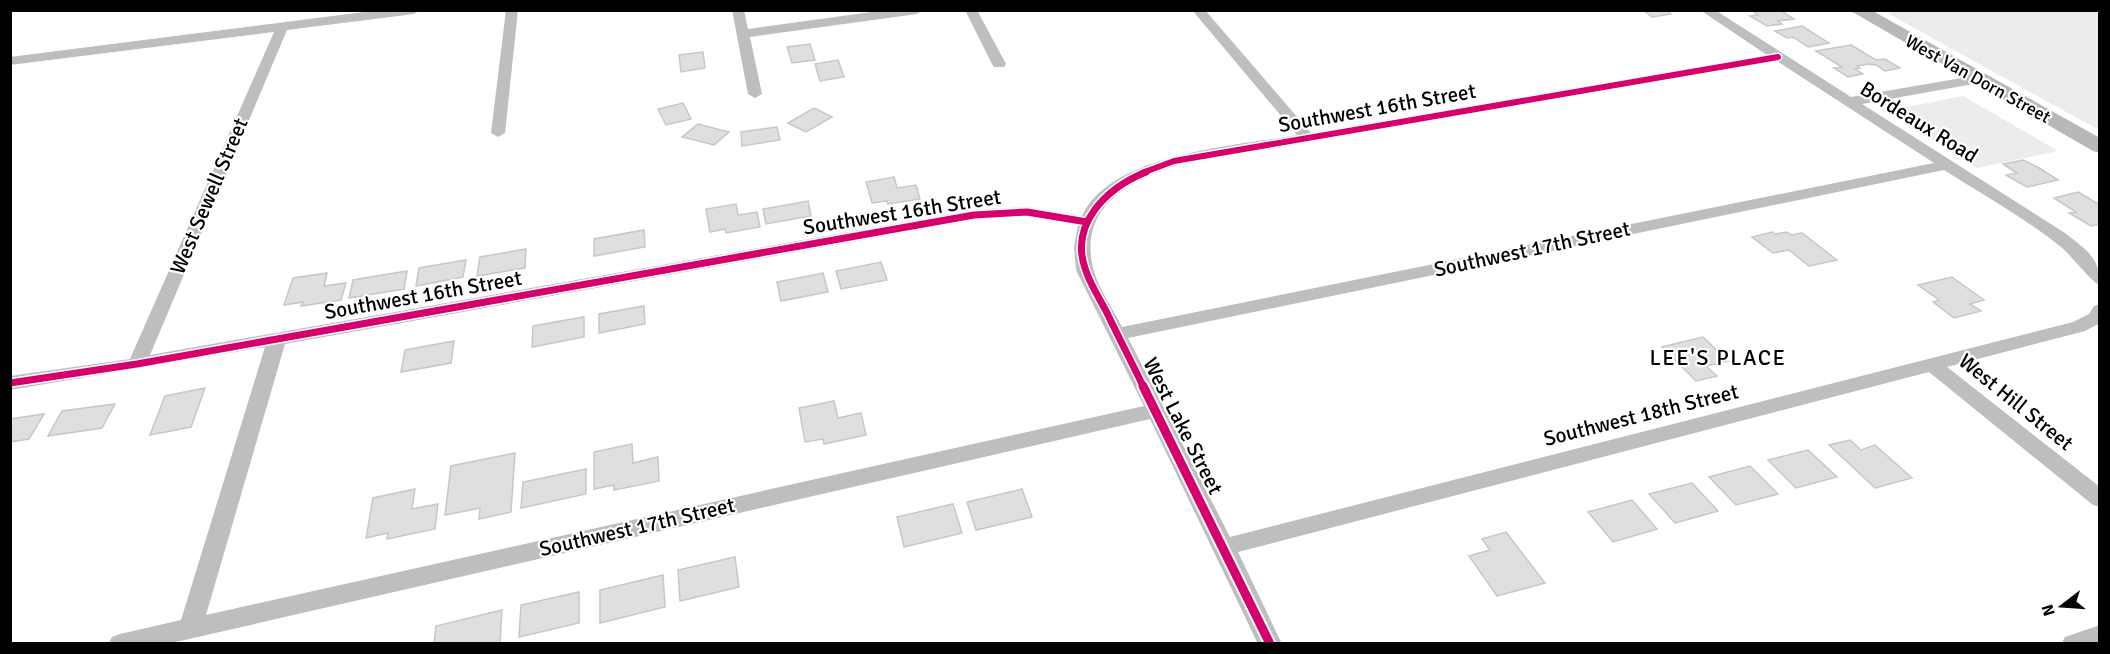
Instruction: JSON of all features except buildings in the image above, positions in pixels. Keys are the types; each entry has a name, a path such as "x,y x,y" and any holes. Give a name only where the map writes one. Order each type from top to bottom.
{"main road":[{"name":"West Van Dorn Street","path":"1857,10 2100,147"}],"street":[{"path":"10,61 414,10"},
{"path":"498,133 512,10"},
{"path":"738,10 755,94"},
{"path":"743,34 917,10"},
{"path":"971,10 999,64"},
{"path":"1198,10 1307,138"},
{"name":"Bordeaux Road","path":"1706,10 2059,237 2080,254 2100,280"},
{"name":"West Sewell Street","path":"137,364 282,27"},
{"name":"Southwest 16th Street","path":"10,383 137,364 974,215 1027,212 1087,222 1099,202 1114,188 1152,168 1183,160 1778,57"},
{"path":"1848,102 1979,79"},
{"name":"Southwest 17th Street","path":"1116,334 1947,165"},
{"name":"West Lake Street","path":"1087,222 1082,240 1085,270 1270,644"},
{"name":"Southwest 18th Street","path":"1224,547 2079,327 2095,318 2100,310"},
{"path":"190,628 277,339"},
{"name":"West Hill Street","path":"1932,365 2100,499"},
{"name":"Southwest 17th Street","path":"120,644 1155,411"},
{"path":"2073,644 2100,635"}],"shaded area":[{"path":"1902,11 2099,11 2099,130 1887,13"},
{"path":"1963,96 2058,151 1977,168 1887,111"}],"cycle path":[{"path":"1270,644 1085,270 1082,247 1085,228 1092,211 1118,186 1135,176 1174,161 1778,57"},
{"path":"10,383 137,364 974,215 1027,212 1087,222"}],"district":[{"name":"LEE'S PLACE","path":"1718,357"}]}
